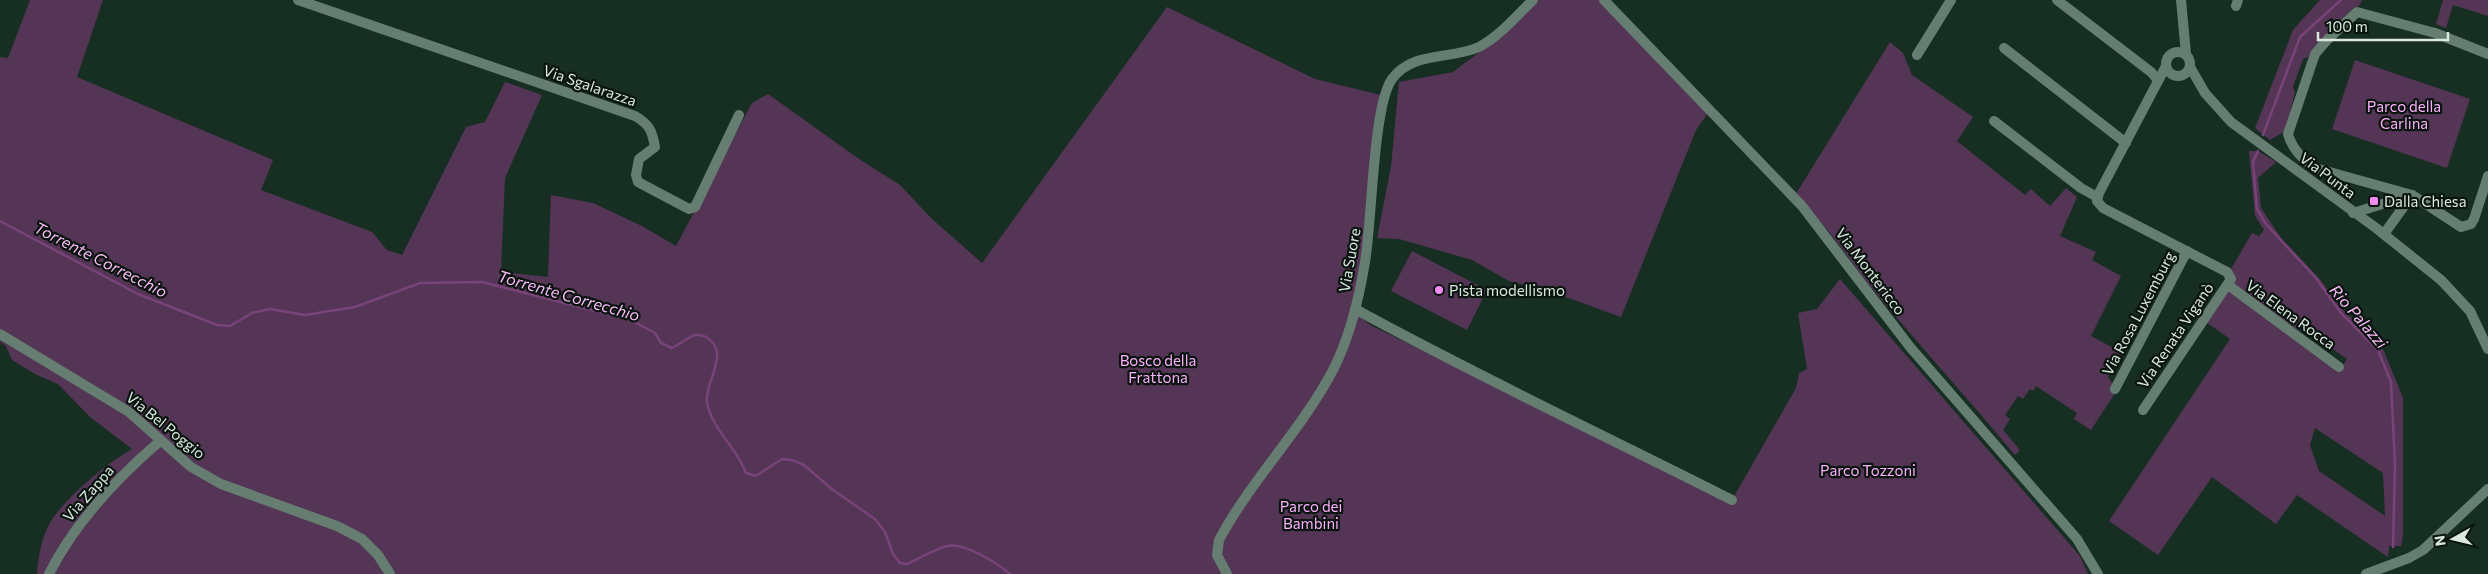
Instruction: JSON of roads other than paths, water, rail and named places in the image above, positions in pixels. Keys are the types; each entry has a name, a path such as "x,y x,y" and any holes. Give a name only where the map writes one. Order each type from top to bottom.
{"street":[{"name":"Via Sgalarazza","path":"298,0 635,116 648,124 653,133 655,147 639,160 636,175 638,182 690,209 695,207 738,115"},
{"name":"Via Suore","path":"1227,574 1217,555 1219,540 1333,371 1342,350 1355,309 1369,233 1382,109 1390,82 1398,72 1416,61 1448,56 1479,46 1501,30 1533,0"},
{"name":"Via Montericco","path":"1604,0 1802,206 1910,347 2077,539 2098,574"},
{"path":"1916,55 1951,0"},
{"path":"2057,0 2154,76"},
{"name":"Via Punta","path":"2181,0 2186,54 2190,60 2190,67 2205,93"},
{"path":"2488,54 2435,33 2361,11 2354,13 2318,49 2312,60 2289,125 2288,134 2293,146 2306,161 2322,171 2412,195 2454,225 2465,227 2474,219 2488,176"},
{"name":"Via Punta","path":"2183,27 2171,66 2205,93 2231,122 2380,231 2454,292 2470,311 2488,349"},
{"path":"2004,48 2126,143"},
{"path":"2097,196 2126,143 2154,76 2171,66 2179,51 2186,54"},
{"path":"2171,66 2187,73 2190,67"},
{"name":"Via Rosa Luxemburg","path":"1994,121 2081,188 2097,196 2103,208 2227,272 2229,281"},
{"path":"2353,213 2412,195"},
{"path":"2380,205 2374,213 2380,231 2394,219 2412,195"},
{"path":"2380,205 2391,206 2395,214 2394,219"},
{"name":"Via Rosa Luxemburg","path":"2115,389 2187,252"},
{"name":"Via Elena Rocca","path":"2229,281 2338,367"},
{"name":"Via Renata Viganò","path":"2143,410 2229,281"},
{"path":"1355,309 1546,409 1637,451 1732,500"},
{"name":"Via Bel Poggio","path":"0,334 104,395 128,412 191,467 221,484 337,526 362,539 378,555 390,574"},
{"name":"Via Zappa","path":"49,574 61,551 84,518 138,460 160,440"},
{"path":"2366,574 2409,558 2423,550 2488,489"}],"waterway":[{"name":"Rio Palazzi","path":"2263,135 2300,37 2341,0"},
{"name":"Rio Palazzi","path":"2258,151 2253,162 2257,209 2266,224 2316,278 2341,313 2378,350 2391,382 2395,465 2393,547"},
{"name":"Torrente Correcchio","path":"0,221 138,294 217,325 230,326 252,313 270,309 305,315 355,307 420,283 482,282 631,320 655,333 661,343 672,348 692,336 704,336 713,343 717,351 715,368 707,394 709,411 746,473 756,476 782,459 792,460 804,465 833,490 875,519 885,532 893,554 900,563 907,564 947,546 954,546 980,554 1010,574"}],"place":[{"name":"Dalla Chiesa","path":"2374,201"},
{"name":"Pista modellismo","path":"1439,290"}],"park label":[{"name":"Parco della Carlina","path":"2404,114"},
{"name":"Bosco della Frattona","path":"1158,368"},
{"name":"Parco Tozzoni","path":"1868,470"},
{"name":"Parco dei Bambini","path":"1311,514"}]}
